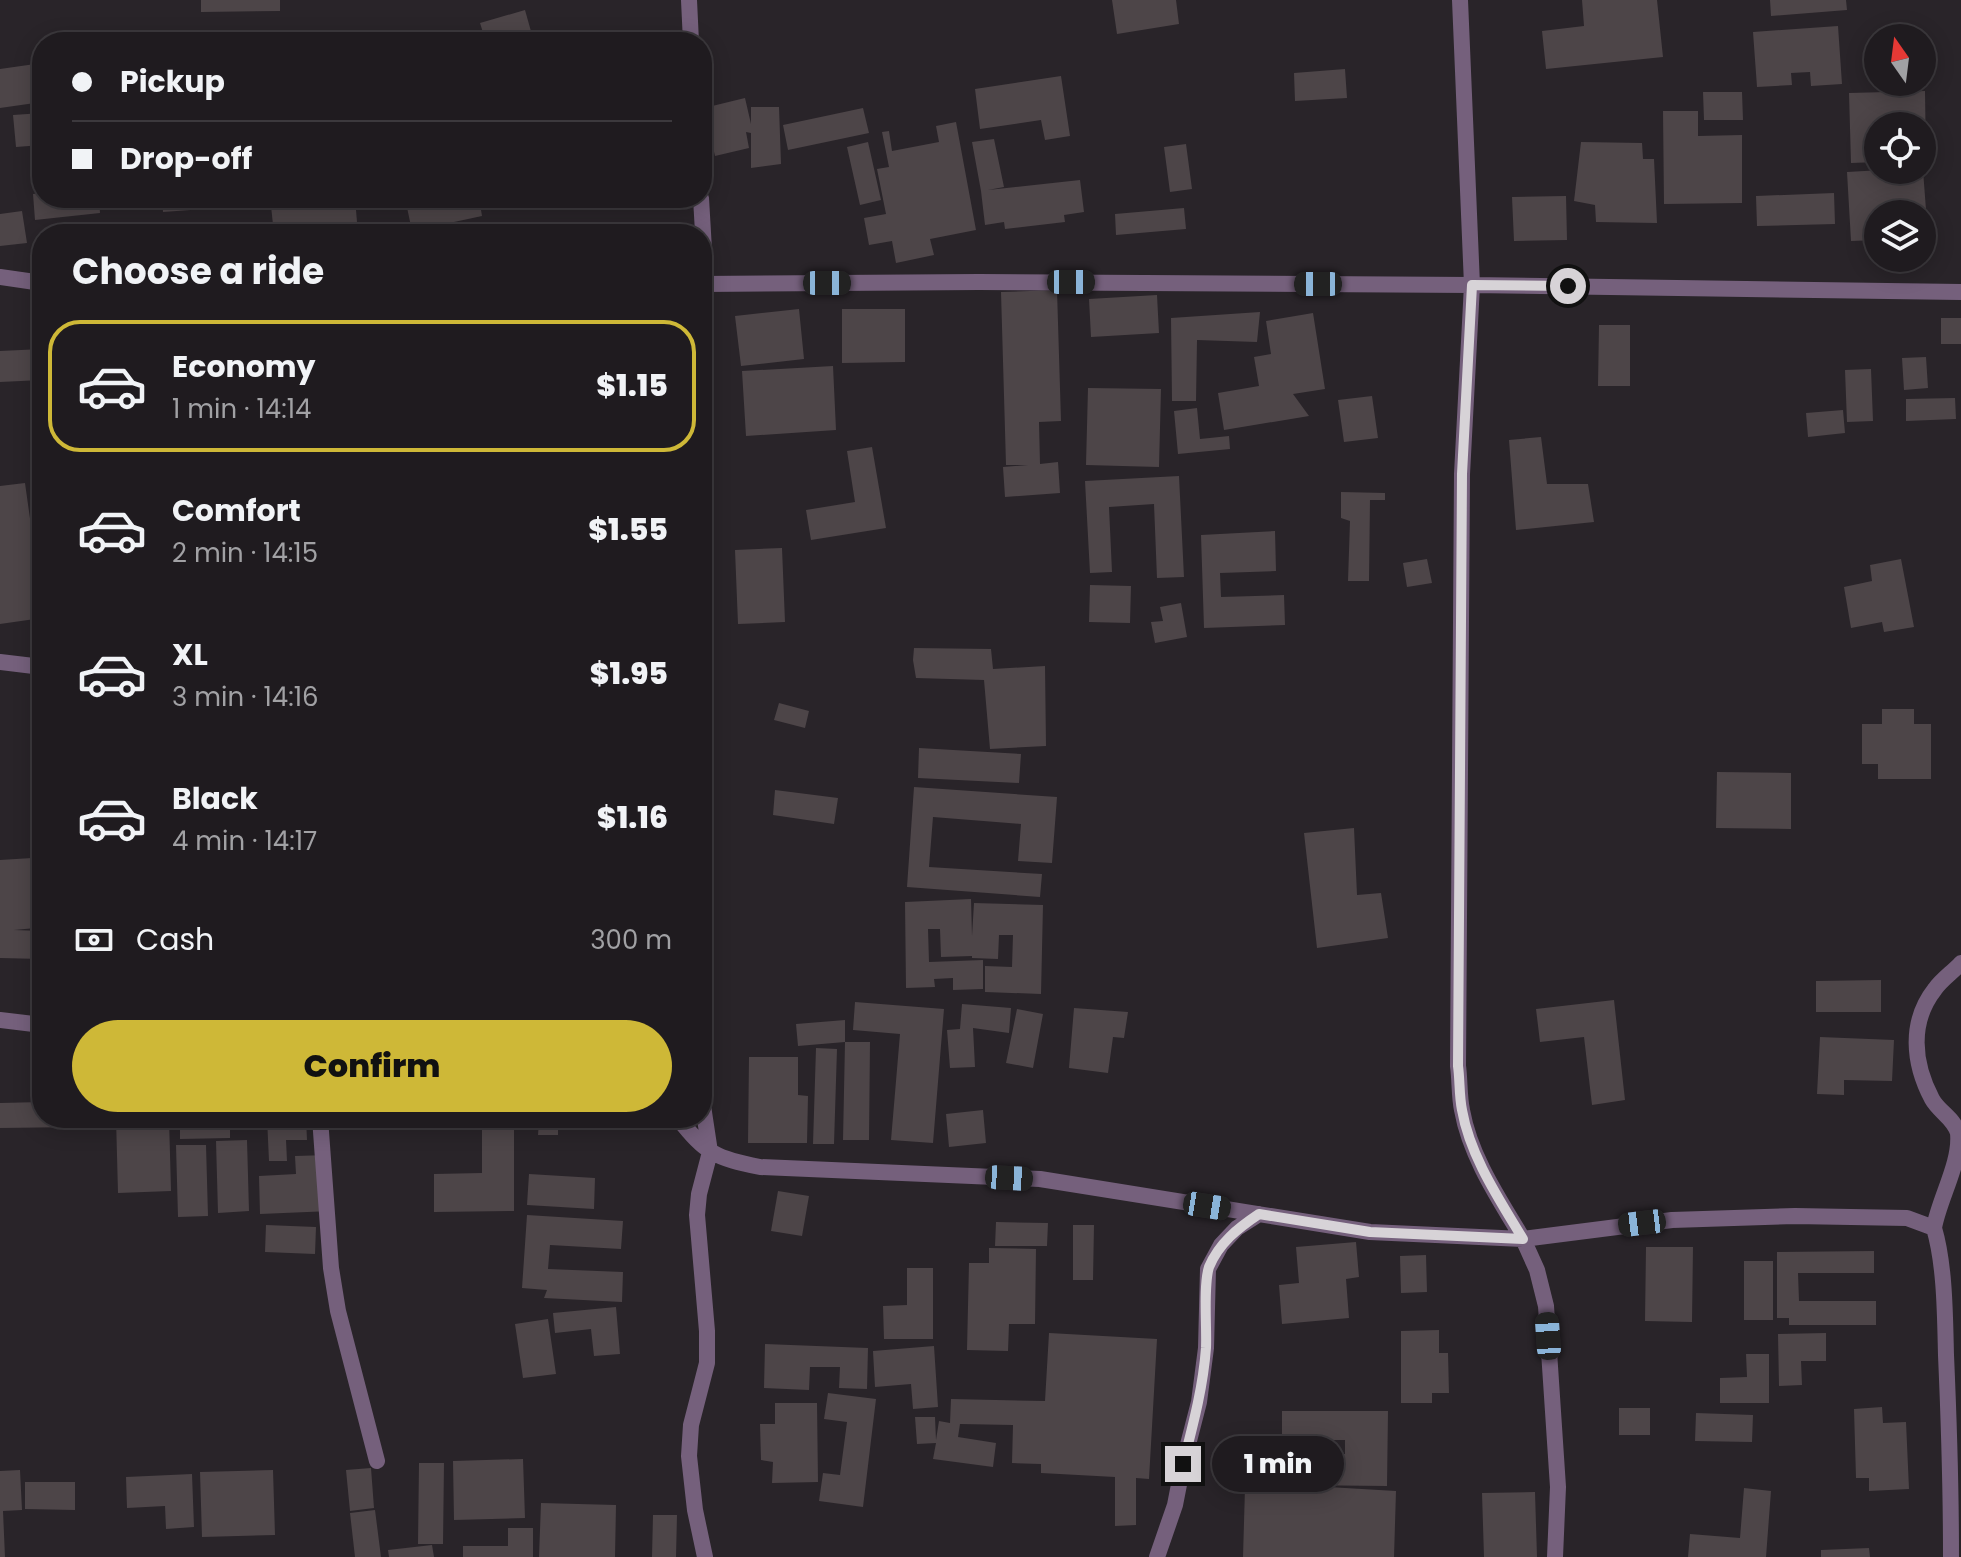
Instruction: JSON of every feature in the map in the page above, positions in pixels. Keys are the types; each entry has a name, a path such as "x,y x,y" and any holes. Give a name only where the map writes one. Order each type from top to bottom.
{"street":[{"path":"689,0 691,32"},
{"path":"1460,0 1472,285 1462,474 1458,1066 1462,1110 1473,1146 1523,1239 1537,1270 1546,1306 1558,1487 1555,1557"},
{"path":"0,277 32,282"},
{"path":"712,284 1011,282 1961,292"},
{"path":"0,662 32,666"},
{"path":"1951,1557 1945,1323 1934,1228 1959,1145 1954,1123 1934,1102 1923,1077 1916,1048 1918,1020 1935,989 1961,963"},
{"path":"0,1020 32,1024"},
{"path":"321,1128 331,1268 338,1311 377,1461"},
{"path":"686,1128 710,1152 760,1167 1040,1179 1370,1232 1523,1239 1672,1220 1780,1216 1907,1218 1934,1228"},
{"path":"705,1557 695,1510 689,1456 691,1425 707,1363 697,1215 710,1152 706,1128"},
{"path":"1157,1557 1175,1505 1199,1402 1206,1348 1208,1269 1221,1245 1237,1228 1259,1214"}],"building":[{"path":"201,0 280,0 280,11 201,12"},
{"path":"1112,0 1176,0 1179,24 1117,34"},
{"path":"1582,0 1657,0 1663,57 1546,69 1542,31 1584,26"},
{"path":"1770,0 1846,0 1847,10 1771,16"},
{"path":"525,10 531,32 483,32 480,23"},
{"path":"1838,26 1842,84 1811,86 1810,72 1791,73 1792,85 1757,87 1753,32"},
{"path":"32,64 32,103 0,108 0,69"},
{"path":"1345,69 1347,98 1295,101 1294,73"},
{"path":"1061,76 1070,136 1045,140 1041,120 980,129 975,89"},
{"path":"1703,92 1742,92 1743,120 1704,120"},
{"path":"1849,93 1864,93 1864,96 1925,96 1925,112 1864,112 1864,163 1851,163"},
{"path":"745,98 751,124 751,107 779,107 781,164 751,168 751,133 746,132 749,148 715,156 712,106"},
{"path":"863,108 869,133 788,150 783,125"},
{"path":"1663,111 1698,111 1698,136 1742,135 1742,203 1664,204"},
{"path":"32,114 32,146 16,147 13,115"},
{"path":"956,122 976,230 930,239 934,255 896,263 892,241 869,245 864,218 886,214 877,169 889,167 882,132 889,131 892,151 939,142 936,126"},
{"path":"994,139 1004,187 988,190 1080,180 1084,212 1064,215 1065,222 1005,229 1004,222 985,225 972,142"},
{"path":"868,142 881,200 860,205 847,147"},
{"path":"1581,142 1642,143 1643,159 1654,159 1657,223 1596,222 1595,205 1574,201"},
{"path":"1186,144 1192,189 1170,192 1164,147"},
{"path":"1864,171 1864,184 1924,184 1925,200 1864,200 1864,241 1851,241 1847,172"},
{"path":"1834,193 1835,224 1757,226 1756,196"},
{"path":"1566,196 1567,240 1514,241 1512,197"},
{"path":"34,208 100,208 100,213 35,220"},
{"path":"163,208 218,208 163,212"},
{"path":"271,208 356,208 357,224 273,224"},
{"path":"407,208 481,208 482,216 445,224 411,224"},
{"path":"1184,208 1186,229 1116,235 1115,214"},
{"path":"22,211 27,243 0,246 0,214"},
{"path":"1057,290 1061,421 1039,422 1040,464 1058,462 1060,493 1005,497 1003,467 1028,465 1006,465 1001,292"},
{"path":"1157,295 1159,333 1091,337 1089,299"},
{"path":"799,309 804,359 741,366 735,316"},
{"path":"842,309 905,309 905,362 842,363"},
{"path":"1260,312 1257,342 1197,340 1196,401 1172,401 1171,318"},
{"path":"1313,313 1325,389 1293,394 1309,416 1224,430 1218,393 1259,386 1254,357 1271,354 1266,321"},
{"path":"1941,318 1961,318 1961,344 1941,344"},
{"path":"1599,325 1630,325 1630,386 1598,386"},
{"path":"32,349 32,380 0,382 0,351"},
{"path":"1926,357 1928,388 1904,390 1902,358"},
{"path":"833,366 836,430 746,436 742,371"},
{"path":"1871,369 1873,421 1847,422 1845,370"},
{"path":"1088,388 1161,389 1159,467 1086,465"},
{"path":"1372,396 1378,438 1344,442 1338,400"},
{"path":"1955,398 1956,419 1906,421 1906,399"},
{"path":"1197,408 1200,439 1229,436 1230,449 1178,454 1174,411"},
{"path":"1843,410 1845,433 1808,437 1806,413"},
{"path":"1541,437 1547,484 1588,484 1594,522 1516,530 1509,440"},
{"path":"872,447 886,528 811,540 806,510 855,502 847,451"},
{"path":"1179,476 1184,577 1157,578 1154,504 1109,507 1112,572 1090,573 1085,481"},
{"path":"25,483 32,533 32,619 0,624 0,486"},
{"path":"1341,492 1385,493 1385,500 1370,500 1369,581 1348,581 1350,521 1341,518"},
{"path":"1275,531 1276,571 1220,573 1221,597 1284,595 1285,625 1204,628 1201,535"},
{"path":"782,548 785,622 738,624 735,550"},
{"path":"1427,559 1432,583 1407,587 1403,563"},
{"path":"1901,559 1914,627 1884,632 1882,622 1851,628 1844,587 1872,581 1870,565"},
{"path":"1090,585 1131,586 1130,623 1089,622"},
{"path":"1181,603 1187,637 1155,643 1151,622 1163,621 1160,607"},
{"path":"914,648 991,649 993,669 1045,666 1046,746 990,749 984,680 916,678"},
{"path":"779,703 809,711 805,728 774,720"},
{"path":"1882,709 1914,709 1914,724 1931,724 1931,779 1878,779 1878,764 1862,764 1862,724 1882,724"},
{"path":"919,748 1021,754 1019,783 918,778"},
{"path":"1717,772 1791,773 1791,829 1716,828"},
{"path":"914,787 1057,797 1052,863 1018,861 1021,824 933,817 929,867 1042,874 1040,897 907,887"},
{"path":"775,790 838,798 834,824 773,815"},
{"path":"1354,828 1357,895 1381,893 1388,938 1317,948 1304,833"},
{"path":"32,858 32,928 14,930 32,931 32,959 0,958 0,860"},
{"path":"971,899 972,936 974,903 1043,905 1041,994 985,992 985,966 1012,967 1013,935 999,935 998,959 941,957 940,929 928,929 929,962 983,960 983,989 953,990 953,978 934,979 935,987 906,988 905,902"},
{"path":"1881,980 1881,1012 1816,1012 1816,981"},
{"path":"1614,1000 1625,1100 1592,1105 1584,1037 1540,1042 1536,1009"},
{"path":"855,1002 944,1009 933,1143 891,1140 900,1034 853,1030"},
{"path":"962,1004 1011,1008 1009,1033 973,1028 975,1067 950,1068 947,1030 960,1029"},
{"path":"1074,1008 1128,1012 1124,1038 1113,1037 1108,1073 1069,1068"},
{"path":"1017,1009 1043,1014 1033,1068 1006,1063"},
{"path":"845,1020 845,1042 798,1046 796,1024"},
{"path":"1820,1037 1894,1040 1892,1081 1844,1080 1844,1095 1817,1094"},
{"path":"845,1042 870,1042 869,1140 843,1140"},
{"path":"816,1048 837,1049 834,1144 813,1144"},
{"path":"749,1057 798,1057 798,1095 808,1096 807,1143 748,1143"},
{"path":"32,1102 32,1128 0,1128 0,1103"},
{"path":"983,1110 986,1143 949,1147 946,1114"},
{"path":"116,1128 169,1128 171,1191 118,1193"},
{"path":"180,1128 230,1128 230,1138 180,1139"},
{"path":"267,1128 306,1128 307,1140 286,1140 287,1161 269,1161"},
{"path":"482,1128 514,1128 514,1211 434,1212 434,1174 482,1173"},
{"path":"538,1128 558,1128 558,1135 538,1135"},
{"path":"247,1140 249,1211 218,1213 216,1141"},
{"path":"176,1145 206,1145 208,1216 178,1217"},
{"path":"328,1155 331,1211 260,1214 259,1176 296,1174 295,1156"},
{"path":"529,1174 595,1178 594,1209 527,1205"},
{"path":"778,1191 809,1196 802,1236 771,1231"},
{"path":"527,1215 623,1221 621,1249 550,1245 548,1269 623,1272 622,1302 544,1298 547,1290 522,1288"},
{"path":"996,1222 1048,1223 1047,1246 995,1246"},
{"path":"266,1225 316,1227 315,1254 265,1252"},
{"path":"1073,1225 1094,1225 1093,1280 1073,1280"},
{"path":"1356,1242 1359,1277 1346,1279 1349,1318 1282,1324 1279,1285 1299,1283 1296,1247"},
{"path":"1646,1247 1693,1247 1692,1322 1645,1321"},
{"path":"989,1248 1036,1249 1035,1324 1009,1324 1008,1351 967,1350 969,1263 989,1263"},
{"path":"1874,1251 1874,1273 1798,1273 1799,1301 1876,1301 1876,1325 1789,1325 1789,1318 1777,1318 1777,1252"},
{"path":"1426,1255 1427,1292 1401,1293 1400,1256"},
{"path":"1744,1261 1773,1261 1773,1320 1744,1320"},
{"path":"907,1268 933,1268 933,1339 884,1339 883,1306 907,1305"},
{"path":"616,1307 620,1354 594,1356 591,1329 555,1333 553,1313"},
{"path":"548,1319 556,1374 523,1378 515,1324"},
{"path":"1439,1330 1439,1353 1448,1353 1449,1393 1432,1393 1432,1403 1401,1403 1401,1331"},
{"path":"1049,1333 1157,1339 1149,1479 1136,1478 1136,1525 1115,1526 1115,1477 1041,1473 1041,1464 1012,1463 1013,1425 960,1424 958,1437 996,1443 993,1467 933,1459 936,1443 917,1444 915,1417 935,1417 936,1440 939,1421 950,1423 951,1399 1045,1401"},
{"path":"1826,1333 1826,1361 1801,1361 1802,1385 1779,1386 1778,1334"},
{"path":"765,1344 868,1348 867,1389 839,1388 840,1367 810,1367 809,1390 764,1388"},
{"path":"934,1346 938,1407 913,1409 911,1384 875,1387 873,1351"},
{"path":"1746,1354 1769,1354 1769,1403 1720,1403 1720,1378 1747,1377"},
{"path":"828,1393 876,1399 863,1507 819,1501 823,1473 840,1475 847,1422 824,1419"},
{"path":"775,1403 817,1403 818,1482 772,1483 773,1462 761,1460 760,1424 775,1424"},
{"path":"1882,1407 1883,1423 1906,1422 1909,1489 1869,1491 1869,1478 1856,1478 1854,1409"},
{"path":"1619,1408 1650,1408 1650,1435 1619,1435"},
{"path":"1282,1411 1388,1411 1387,1486 1294,1485 1396,1491 1394,1557 1243,1557 1245,1488 1278,1485 1278,1454 1345,1454 1345,1440 1282,1440"},
{"path":"1696,1413 1753,1415 1752,1442 1695,1441"},
{"path":"523,1459 525,1518 454,1520 453,1461"},
{"path":"419,1463 444,1463 443,1544 418,1544"},
{"path":"371,1468 374,1508 350,1511 346,1470"},
{"path":"20,1470 22,1510 3,1511 5,1557 0,1557 0,1471"},
{"path":"273,1470 275,1535 202,1537 200,1472"},
{"path":"192,1474 194,1527 166,1529 165,1506 127,1508 126,1477"},
{"path":"25,1482 75,1482 75,1510 25,1509"},
{"path":"1744,1488 1771,1491 1766,1557 1688,1557 1690,1534 1740,1538"},
{"path":"1535,1492 1537,1557 1484,1557 1482,1493"},
{"path":"541,1503 616,1505 615,1557 539,1557"},
{"path":"375,1510 381,1557 355,1557 350,1513"},
{"path":"653,1515 677,1515 676,1557 652,1557"},
{"path":"508,1528 533,1528 533,1557 463,1557 463,1546 508,1546"},
{"path":"432,1545 434,1557 389,1557 388,1550"},
{"path":"1869,1548 1870,1557 1821,1557 1821,1550"}],"route":[{"path":"1183,1464 1199,1402 1206,1348 1208,1269 1221,1245 1237,1228 1259,1214 1370,1232 1523,1239 1473,1146 1462,1110 1458,1066 1462,474 1472,285 1568,286"}]}
